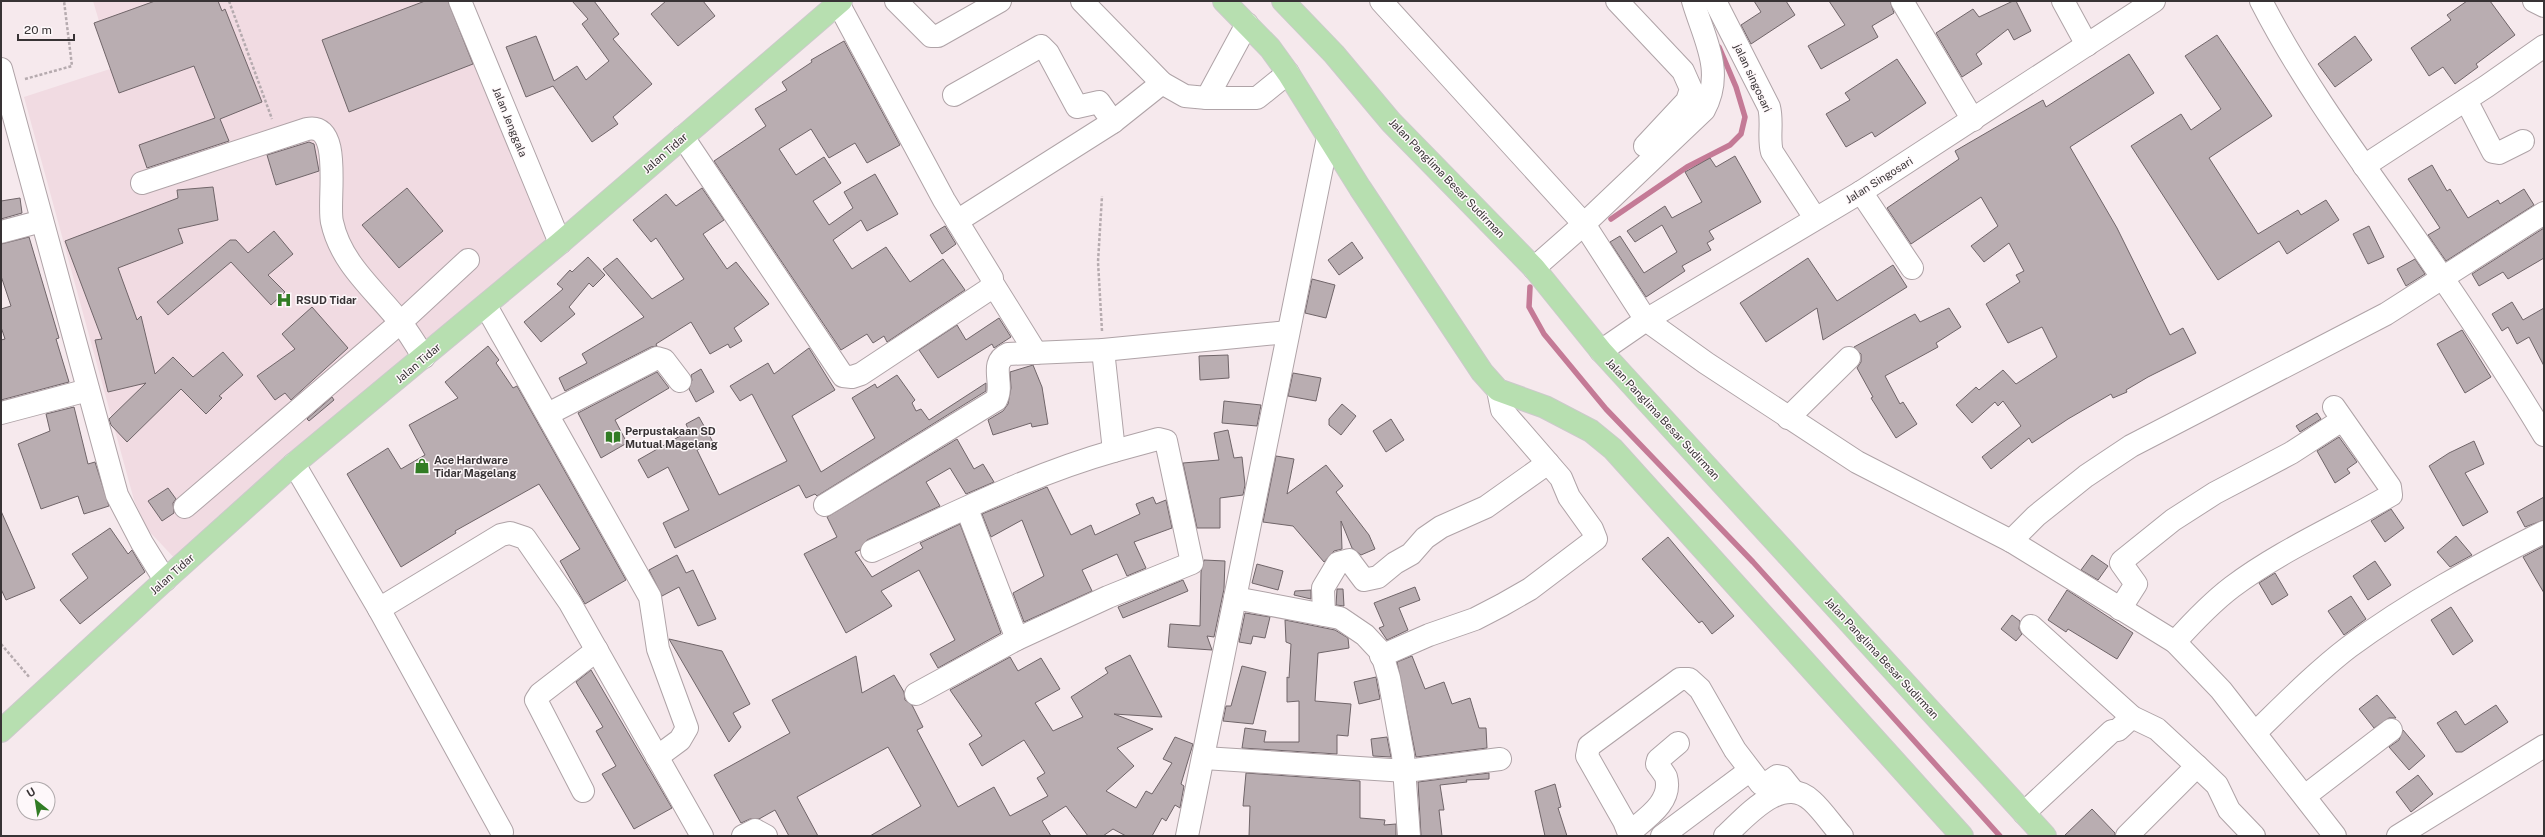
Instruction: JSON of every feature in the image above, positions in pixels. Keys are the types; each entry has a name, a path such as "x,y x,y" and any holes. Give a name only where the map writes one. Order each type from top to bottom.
{"main road":[{"path":"1224,1 1270,48 1288,73 1309,103 1328,137 1469,353 1498,390 1545,407 1591,431 1613,449 1962,836"},
{"name":"Jalan Panglima Besar Sudirman","path":"1283,1 1334,54 1391,122 1534,268 1601,351 2045,836"},
{"name":"Jalan Tidar","path":"1,731 164,580 294,464 486,306 839,2"}],"street":[{"name":"Jalan Jenggala","path":"460,1 560,243"},
{"path":"896,1 931,36 938,36 1000,1"},
{"path":"1082,1 1162,83 1186,96 1207,98 1256,98 1288,73"},
{"path":"1382,1 1584,224 1646,320 1788,418 1857,462 2012,541 2175,642 2216,684 2336,836"},
{"path":"1617,1 1675,62 1686,76 1692,89 1687,101 1642,149 1639,157 1646,164"},
{"path":"1534,268 1584,224 1704,110 1714,90 1712,60 1693,1"},
{"name":"jalan singosari","path":"1715,1 1769,107 1772,118 1770,144 1772,152 1815,218"},
{"path":"1902,1 1973,120"},
{"path":"2062,1 2087,44"},
{"path":"2261,1 2286,49 2364,166 2444,279 2544,435"},
{"path":"2534,1 2544,6"},
{"path":"839,2 957,221 992,278 993,284 1036,353"},
{"name":"Jalan Singosari","path":"1601,351 1646,320 1861,192 2087,44 2141,4"},
{"path":"1207,98 1247,24"},
{"path":"954,95 1041,46 1048,53 1077,106 1098,102 1113,122"},
{"path":"2364,166 2466,100 2544,46"},
{"path":"3,77 117,495 142,543 164,580"},
{"path":"957,221 1123,116 1162,83"},
{"path":"2466,100 2494,152 2499,153 2523,141"},
{"path":"142,183 315,127 324,134 332,164 330,209 335,235 347,259 401,322 424,357"},
{"path":"683,137 843,376 852,378 861,374 985,292 993,284"},
{"path":"1187,836 1204,758 1234,598 1328,137"},
{"path":"1861,192 1912,268"},
{"path":"2012,541 2036,516 2079,481 2131,446 2386,314 2444,279 2544,213"},
{"path":"1,232 42,221"},
{"path":"185,507 401,322 468,260"},
{"path":"486,306 650,597 658,649 687,728 680,740 657,757"},
{"path":"825,505 996,400 1001,387 997,365 1003,357 1036,353 1104,350 1288,332"},
{"path":"1104,350 1114,451"},
{"path":"548,414 656,358 664,360 680,381"},
{"path":"1788,418 1849,358"},
{"path":"1,413 88,390"},
{"path":"1381,656 1429,635 1475,619 1502,605 1530,589 1596,540 1592,529 1569,497 1561,478 1502,410 1498,390"},
{"path":"2120,609 2136,584 2121,563 2122,561 2174,520 2209,497 2291,453 2338,414 2390,487 2391,495 2264,565 2231,587 2198,616 2175,642"},
{"path":"872,551 967,509 991,495 1042,474 1114,451 1158,439 1166,441 1192,563 1108,597 1017,639 916,694"},
{"path":"1324,615 1323,588 1338,563 1349,560 1364,580 1378,577 1395,563 1411,554 1425,538 1441,527 1486,507 1548,463"},
{"path":"294,464 379,609 502,832"},
{"path":"967,509 1017,639"},
{"path":"2255,733 2314,677 2385,621 2428,593 2544,532"},
{"path":"379,609 501,535 510,533 520,535 532,546 570,603 702,836"},
{"path":"1234,598 1340,618 1365,635 1381,656 1389,678 1406,771 1409,836"},
{"path":"2031,626 2132,717 2157,729 2197,766 2217,785 2229,810 2254,836"},
{"path":"583,791 536,700 540,694 597,650"},
{"path":"1678,743 1658,760 1657,764 1665,777 1667,786 1662,802 1630,834 1587,756 1587,751 1589,746 1675,681 1689,679 1700,689 1749,770 1764,786 1777,776 1782,777 1794,792 1812,800 1842,836"},
{"path":"2024,813 2112,731 2118,730 2132,717"},
{"path":"2305,796 2391,730"},
{"path":"2406,834 2544,746"},
{"path":"1204,758 1406,771 1500,759"},
{"path":"2127,836 2197,766"},
{"path":"1662,836 1749,770"},
{"path":"1725,836 1771,798 1782,793 1794,792"},
{"path":"743,836 755,830 766,836"}],"path":[{"path":"3,77 72,66 64,1"},
{"path":"229,1 279,139"},
{"path":"1102,196 1098,262 1104,350"},
{"path":"1,644 43,693"}],"shaded area":[{"name":"RSUD Tidar","path":"93,1 469,1 566,237 180,564 147,529 134,500 24,97 113,68"}],"building":[{"path":"155,1 218,1 222,11 225,9 262,102 220,119 229,141 147,168 139,145 215,118 194,66 119,93 94,23"},
{"path":"425,1 448,1 473,64 349,112 322,40"},
{"path":"572,1 594,1 619,34 613,39 652,84 613,117 618,124 592,142 553,86 526,97 506,47 536,36 554,81 577,66 586,80 609,61 582,24 588,19"},
{"path":"666,1 703,1 715,16 678,46 651,14"},
{"path":"1754,1 1786,1 1795,15 1751,44 1741,25 1761,12"},
{"path":"1829,1 1890,1 1894,13 1872,26 1878,37 1821,69 1808,46 1845,25"},
{"path":"2016,1 2031,31 2014,40 2008,29 1976,54 1982,64 1962,77 1936,33 1973,9 1979,17"},
{"path":"2467,1 2490,1 2515,35 2476,64 2478,67 2455,84 2443,67 2429,76 2411,48 2451,20 2447,15"},
{"path":"2217,35 2272,116 2209,158 2258,234 2298,210 2301,215 2326,200 2339,220 2287,254 2279,241 2218,280 2131,146 2181,114 2191,130 2221,109 2185,56"},
{"path":"2355,36 2372,60 2335,87 2318,64"},
{"path":"844,41 900,145 867,163 855,143 829,158 811,129 779,149 796,175 824,157 841,183 813,201 829,225 853,208 844,192 875,174 898,214 867,231 861,220 833,240 852,269 886,247 910,282 943,259 965,290 887,342 884,336 873,343 867,334 841,350 714,161 766,126 755,109 787,90 782,82 812,62 811,60"},
{"path":"2129,54 2154,93 2070,147 2117,228 2170,335 2183,328 2196,353 2148,377 2126,390 2127,392 2113,398 2111,394 2068,419 2032,443 2029,438 1991,469 1982,457 2021,426 2003,401 1998,406 1995,402 1972,423 1956,405 1976,387 1979,390 2003,370 2016,384 2057,357 2042,327 2008,343 1986,304 2020,282 2016,275 2024,271 2009,243 1984,262 1971,246 1998,226 1981,197 1911,244 1887,208 1959,159 1955,151 2043,100 2046,107"},
{"path":"1897,59 1926,103 1875,137 1872,132 1846,147 1826,114 1850,100 1845,93"},
{"path":"309,142 314,144 319,171 276,185 267,155"},
{"path":"1735,156 1761,202 1709,231 1714,239 1707,243 1711,250 1682,266 1685,271 1646,297 1610,242 1620,236 1644,273 1677,252 1662,225 1635,242 1627,231 1665,206 1672,218 1702,202 1685,172 1710,158 1716,167"},
{"path":"2432,165 2447,191 2450,189 2468,218 2498,200 2500,204 2524,189 2534,205 2446,261 2428,235 2440,228 2408,179"},
{"path":"213,187 218,220 178,229 183,243 118,268 137,320 141,316 155,374 173,357 193,377 223,352 243,375 219,396 222,398 206,414 181,389 127,442 111,425 109,419 146,383 108,392 95,340 102,339 65,241 178,198 177,190"},
{"path":"407,188 443,231 399,268 362,225"},
{"path":"702,188 724,220 703,234 727,269 736,262 769,304 734,328 742,341 730,348 728,344 710,354 691,322 656,344 657,346 651,347 565,391 559,378 587,363 582,354 644,317 603,269 617,258 652,299 684,279 656,238 651,242 633,220 666,194 676,206"},
{"path":"20,198 22,213 1,219 1,201"},
{"path":"945,226 956,244 942,254 930,235"},
{"path":"2369,226 2384,257 2368,264 2353,234"},
{"path":"2544,228 2544,258 2508,279 2503,272 2479,286 2472,274"},
{"path":"274,231 293,254 268,275 285,292 271,305 231,262 168,315 157,302 230,240 236,240 248,253"},
{"path":"29,237 59,338 56,339 69,382 1,400 1,340 5,339 1,327 1,309 11,306 1,276 1,244"},
{"path":"1352,242 1363,258 1339,275 1328,260"},
{"path":"588,257 605,275 593,287 589,283 569,307 575,314 541,342 524,322 563,289 557,284 570,270 572,272"},
{"path":"1808,258 1837,301 1893,265 1907,287 1823,340 1817,308 1766,342 1740,303"},
{"path":"2415,259 2425,274 2406,286 2397,269"},
{"path":"1312,279 1335,285 1326,318 1305,313"},
{"path":"2512,302 2523,320 2544,308 2544,366 2529,337 2517,344 2508,327 2502,331 2492,314"},
{"path":"312,307 348,348 291,400 285,393 275,400 257,376 295,349 282,334"},
{"path":"1949,308 1961,327 1936,343 1938,347 1885,376 1900,404 1903,402 1917,424 1896,438 1871,398 1873,397 1857,368 1861,362 1861,354 1854,347 1915,314 1920,322"},
{"path":"999,318 1011,337 994,348 992,344 938,378 919,350 957,325 966,340"},
{"path":"2462,330 2491,377 2465,393 2437,344"},
{"path":"488,346 499,360 496,363 513,388 517,386 626,580 585,604 560,561 580,549 539,484 455,531 456,533 401,567 347,474 388,448 401,469 425,455 409,425 458,398 445,382"},
{"path":"809,348 835,390 792,416 821,472 875,438 852,398 875,384 877,388 897,375 915,400 912,403 916,411 921,409 929,420 986,383 986,391 817,496 815,494 806,498 799,485 675,548 663,523 689,510 668,467 648,478 638,460 689,431 686,424 699,417 713,442 697,450 719,495 787,461 752,394 740,401 730,386 768,363 774,374"},
{"path":"1228,355 1229,378 1200,380 1199,356"},
{"path":"1033,365 1042,387 1048,424 1032,427 1031,423 993,435 988,420 1003,411 1008,404 1011,388 1010,372"},
{"path":"701,369 714,392 696,402 689,389 692,380 691,375"},
{"path":"657,372 669,388 615,420 627,443 601,458 578,413"},
{"path":"1293,373 1321,378 1316,401 1288,396"},
{"path":"332,397 334,400 309,421 307,419"},
{"path":"1224,401 1261,405 1257,426 1222,423"},
{"path":"1342,404 1356,416 1341,435 1329,425 1329,419"},
{"path":"74,407 88,464 95,462 109,506 84,514 78,496 41,509 18,444 50,431 46,414"},
{"path":"2317,413 2321,419 2300,432 2296,426"},
{"path":"1391,419 1404,440 1386,452 1373,431"},
{"path":"1228,430 1234,458 1242,457 1245,485 1243,495 1220,498 1220,528 1197,528 1183,463 1219,460 1214,433"},
{"path":"2339,437 2357,462 2347,469 2350,473 2335,483 2317,451"},
{"path":"957,439 974,469 983,464 994,482 966,494 950,468 926,482 940,506 867,540 860,550 855,552 872,577 923,548 920,543 960,524 1001,633 938,668 930,654 955,640 919,570 881,591 892,606 846,633 804,554 837,537 827,517"},
{"path":"2474,441 2484,464 2465,473 2488,512 2463,526 2429,466 2449,453"},
{"path":"1276,456 1294,459 1287,494 1326,465 1343,486 1336,492 1369,535 1375,549 1361,555 1352,548 1341,521 1342,549 1334,551 1324,562 1293,526 1263,522"},
{"path":"1047,487 1071,535 1091,525 1095,535 1140,514 1136,504 1153,497 1156,504 1166,500 1172,528 1134,542 1146,568 1127,576 1117,554 1082,570 1092,591 1024,622 1013,593 1044,576 1022,520 991,537 982,514"},
{"path":"168,488 176,499 173,503 174,513 162,521 148,501"},
{"path":"2544,497 2544,520 2525,527 2517,512"},
{"path":"2391,509 2404,528 2385,542 2371,521"},
{"path":"1,511 35,588 6,600 1,589"},
{"path":"110,528 128,554 132,550 145,572 80,624 60,600 88,578 72,554"},
{"path":"2456,536 2472,555 2450,567 2437,552"},
{"path":"1668,537 1734,616 1712,634 1702,621 1699,623 1642,559"},
{"path":"2544,546 2544,593 2523,557"},
{"path":"677,555 686,573 693,570 716,619 698,626 679,587 662,596 649,570"},
{"path":"2092,555 2108,566 2098,580 2081,570"},
{"path":"1204,560 1225,561 1224,589 1214,637 1207,636 1212,650 1168,647 1170,624 1200,626 1201,572"},
{"path":"2375,561 2391,585 2368,600 2353,576"},
{"path":"1257,564 1283,571 1278,590 1252,583"},
{"path":"2275,573 2288,595 2272,605 2259,583"},
{"path":"1183,580 1188,591 1123,618 1118,607"},
{"path":"1415,587 1420,600 1399,608 1408,630 1387,640 1379,628 1384,626 1374,603"},
{"path":"1337,589 1343,589 1344,606 1336,605"},
{"path":"1311,590 1311,599 1294,595 1295,591"},
{"path":"2067,590 2133,633 2117,659 2068,629 2066,632 2048,620"},
{"path":"2351,596 2366,619 2344,635 2328,611"},
{"path":"2451,607 2473,641 2453,655 2431,620"},
{"path":"1245,613 1270,617 1265,638 1253,636 1251,644 1239,642"},
{"path":"2012,615 2020,621 2019,629 2022,634 2016,641 2001,629"},
{"path":"1285,620 1335,630 1348,638 1349,648 1318,653 1315,701 1351,704 1348,736 1337,735 1337,754 1242,748 1245,728 1266,731 1264,742 1299,742 1299,701 1287,702 1287,677 1289,678 1291,644 1286,642"},
{"path":"669,639 722,651 750,704 733,713 741,727 729,742"},
{"path":"1130,655 1162,717 1114,714 1153,729 1117,748 1134,766 1106,791 1136,808 1146,791 1152,794 1172,763 1163,759 1175,737 1193,744 1181,784 1184,786 1180,808 1175,805 1166,821 1162,818 1152,836 1126,836 1113,829 1103,836 1088,836 1066,806 1042,821 1051,836 870,836 921,806 888,747 797,797 818,836 789,836 775,810 759,819 750,819 741,823 714,775 790,733 772,700 856,656 862,693 894,675 904,692 905,700 912,705 923,727 917,730 958,807 994,787 1010,816 1048,796 1037,778 1045,773 1024,740 982,766 969,744 982,736 950,690 1010,657 1018,671 1041,658 1060,689 1035,703 1053,731 1083,717 1071,697 1108,673 1105,668"},
{"path":"1412,656 1425,689 1444,682 1452,704 1470,698 1479,728 1486,728 1487,748 1416,757 1397,662"},
{"path":"1242,666 1266,672 1253,724 1223,721 1226,706 1231,706"},
{"path":"591,670 672,808 634,829 602,774 616,766 596,731 603,727 576,682"},
{"path":"1376,677 1380,699 1359,704 1354,682"},
{"path":"2377,695 2396,718 2389,718 2374,728 2359,709"},
{"path":"2496,705 2508,722 2462,752 2456,752 2437,723 2456,711 2465,725"},
{"path":"2403,730 2425,756 2409,770 2389,747 2399,740"},
{"path":"1387,737 1391,757 1373,756 1371,739"},
{"path":"1246,773 1360,781 1360,818 1385,820 1384,825 1396,824 1396,836 1249,836 1250,806 1243,806"},
{"path":"1489,773 1489,779 1466,780 1467,782 1440,785 1444,810 1439,810 1442,836 1421,836 1418,782"},
{"path":"2418,775 2433,794 2411,812 2396,792"},
{"path":"1555,784 1561,807 1558,808 1567,836 1545,836 1535,791"},
{"path":"2092,809 2115,833 2115,836 2064,836"}],"waterway":[{"path":"1611,219 1687,167 1730,145 1741,134 1745,117 1736,87 1719,47"},
{"path":"1530,287 1529,307 1544,334 1606,409 1753,562 2000,836"}],"place":[{"name":"RSUD Tidar","path":"284,300"},
{"name":"Perpustakaan SD Mutual Magelang","path":"613,437"},
{"name":"Ace Hardware Tidar Magelang","path":"422,466"}]}
